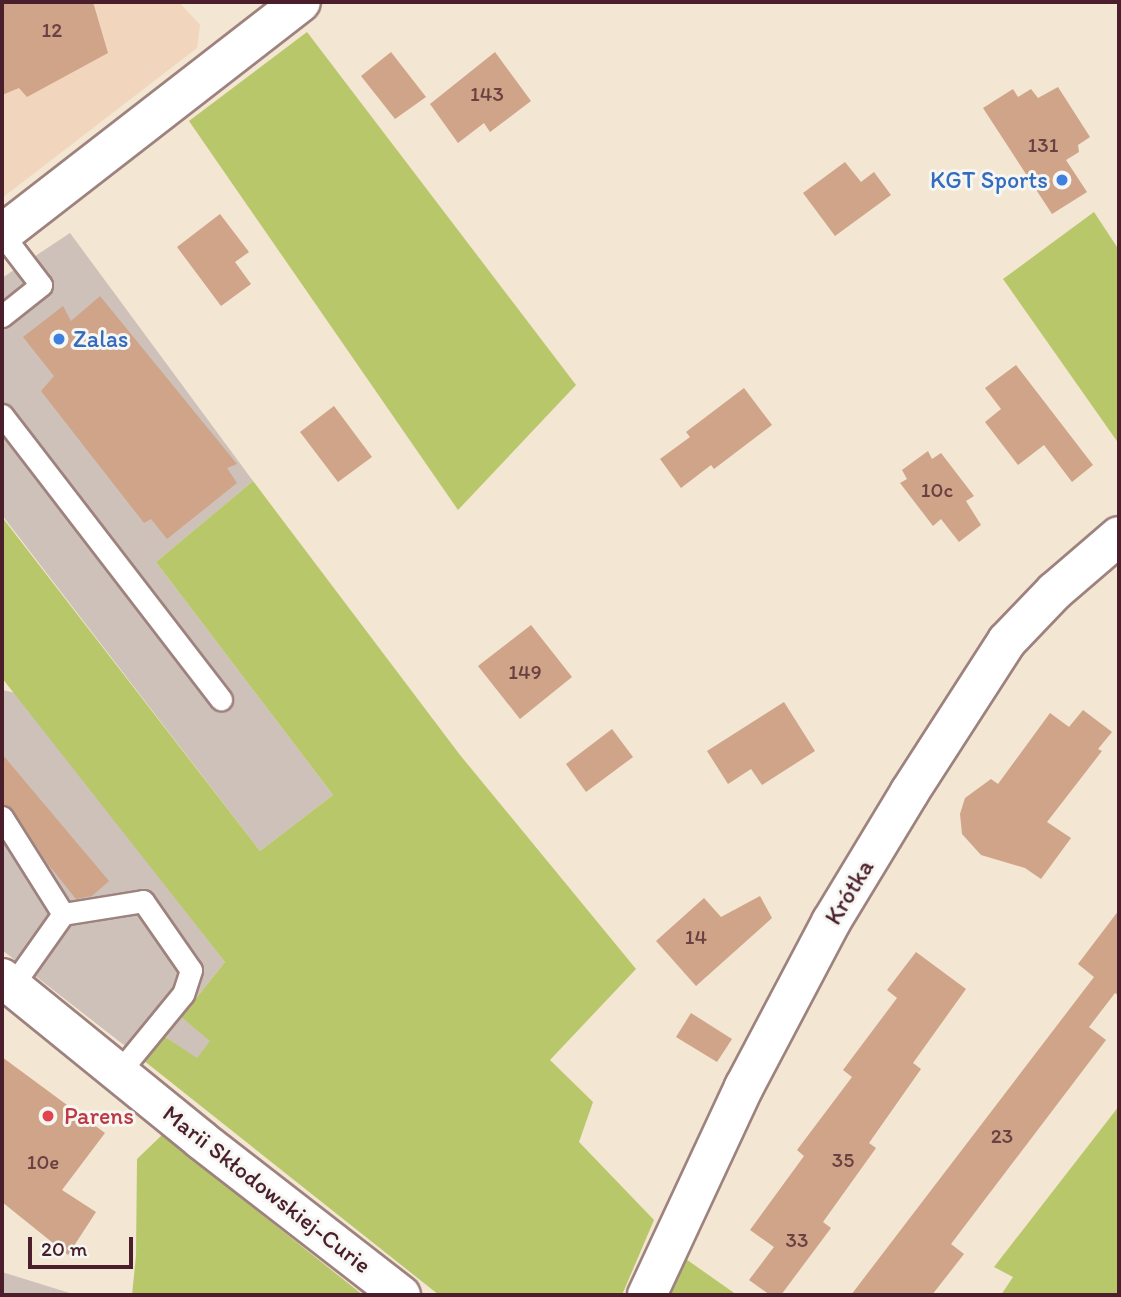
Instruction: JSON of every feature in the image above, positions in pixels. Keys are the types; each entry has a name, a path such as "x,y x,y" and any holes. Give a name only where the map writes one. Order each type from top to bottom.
{"street":[{"path":"2,234 301,2"},
{"name":"Krótka","path":"647,1295 744,1087 831,922 909,793 1007,641 1055,591 1119,536"},
{"name":"Marii Skłodowskiej-Curie","path":"7,982 201,1140 401,1295"}],"lane":[{"path":"2,234 41,285 2,316"},
{"path":"2,415 221,699"},
{"path":"2,817 64,914"},
{"path":"7,982 64,914 143,901 191,970 183,994 119,1072"}],"shaded area":[{"path":"2,2 179,2 200,25 197,48 2,198"},
{"path":"70,233 253,481 156,562 333,795 260,851 2,515 2,278"},
{"path":"2,690 16,693 225,962 181,1017 211,1041 197,1059 164,1036 143,1060 2,950"},
{"path":"2,1272 76,1295 2,1295"}],"green space":[{"path":"307,32 576,385 458,510 189,121"},
{"path":"1094,212 1119,250 1119,444 1003,279"},
{"path":"253,481 460,755 636,969 550,1060 593,1102 579,1142 654,1220 622,1295 439,1295 143,1060 164,1036 197,1058 210,1041 181,1017 225,962 2,678 2,517 260,851 333,795 156,562"},
{"path":"1119,1106 1119,1295 1001,1295 1013,1277 994,1267"},
{"path":"162,1135 363,1295 132,1295 136,1256 137,1159"},
{"path":"683,1257 737,1295 665,1295"}],"building":[{"path":"2,2 93,2 108,53 27,97 19,88 2,95"},
{"path":"391,52 426,97 395,119 361,76"},
{"path":"495,52 531,101 490,132 484,123 458,143 430,104"},
{"path":"1058,87 1090,137 1078,145 1079,152 1066,160 1087,192 1052,214 983,108 1013,89 1018,97 1031,89 1038,98"},
{"path":"845,162 861,182 874,172 891,195 835,236 803,193"},
{"path":"220,214 249,252 235,262 251,284 221,306 177,247"},
{"path":"100,296 237,464 227,468 237,483 167,539 151,519 144,523 41,391 54,376 23,337 63,306 71,321"},
{"path":"1016,365 1093,465 1072,482 1044,445 1018,465 985,422 1001,409 985,388"},
{"path":"744,388 772,425 714,469 711,465 681,488 660,459 690,437 686,432"},
{"path":"334,406 372,457 338,482 300,432"},
{"path":"928,451 932,459 941,453 974,496 966,501 981,525 959,542 941,519 933,526 900,483 907,479 902,470"},
{"path":"531,625 572,677 520,719 478,666"},
{"path":"784,702 815,751 762,785 751,769 728,784 707,751"},
{"path":"1083,710 1112,732 1098,749 1102,751 1047,822 1071,838 1041,879 1025,868 981,855 962,834 960,814 965,798 991,779 998,784 1050,713 1069,727"},
{"path":"612,729 633,757 586,792 566,764"},
{"path":"2,754 109,881 92,896 76,899 47,863 13,810 2,804"},
{"path":"760,896 772,918 696,986 656,941 704,898 721,917"},
{"path":"1119,910 1119,996 1115,993 1089,1027 1106,1040 951,1244 964,1254 932,1295 851,1295 1094,977 1078,964"},
{"path":"916,952 966,989 913,1063 921,1069 869,1143 876,1148 823,1222 831,1228 781,1295 770,1295 749,1280 774,1247 750,1230 804,1156 797,1150 852,1077 843,1070 897,998 887,990"},
{"path":"691,1013 732,1039 717,1062 676,1037"},
{"path":"2,1057 105,1133 62,1190 96,1212 68,1255 2,1202"}],"place":[{"name":"KGT Sports","path":"1062,180"},
{"name":"Zalas","path":"59,339"},
{"name":"Parens","path":"48,1116"}]}
